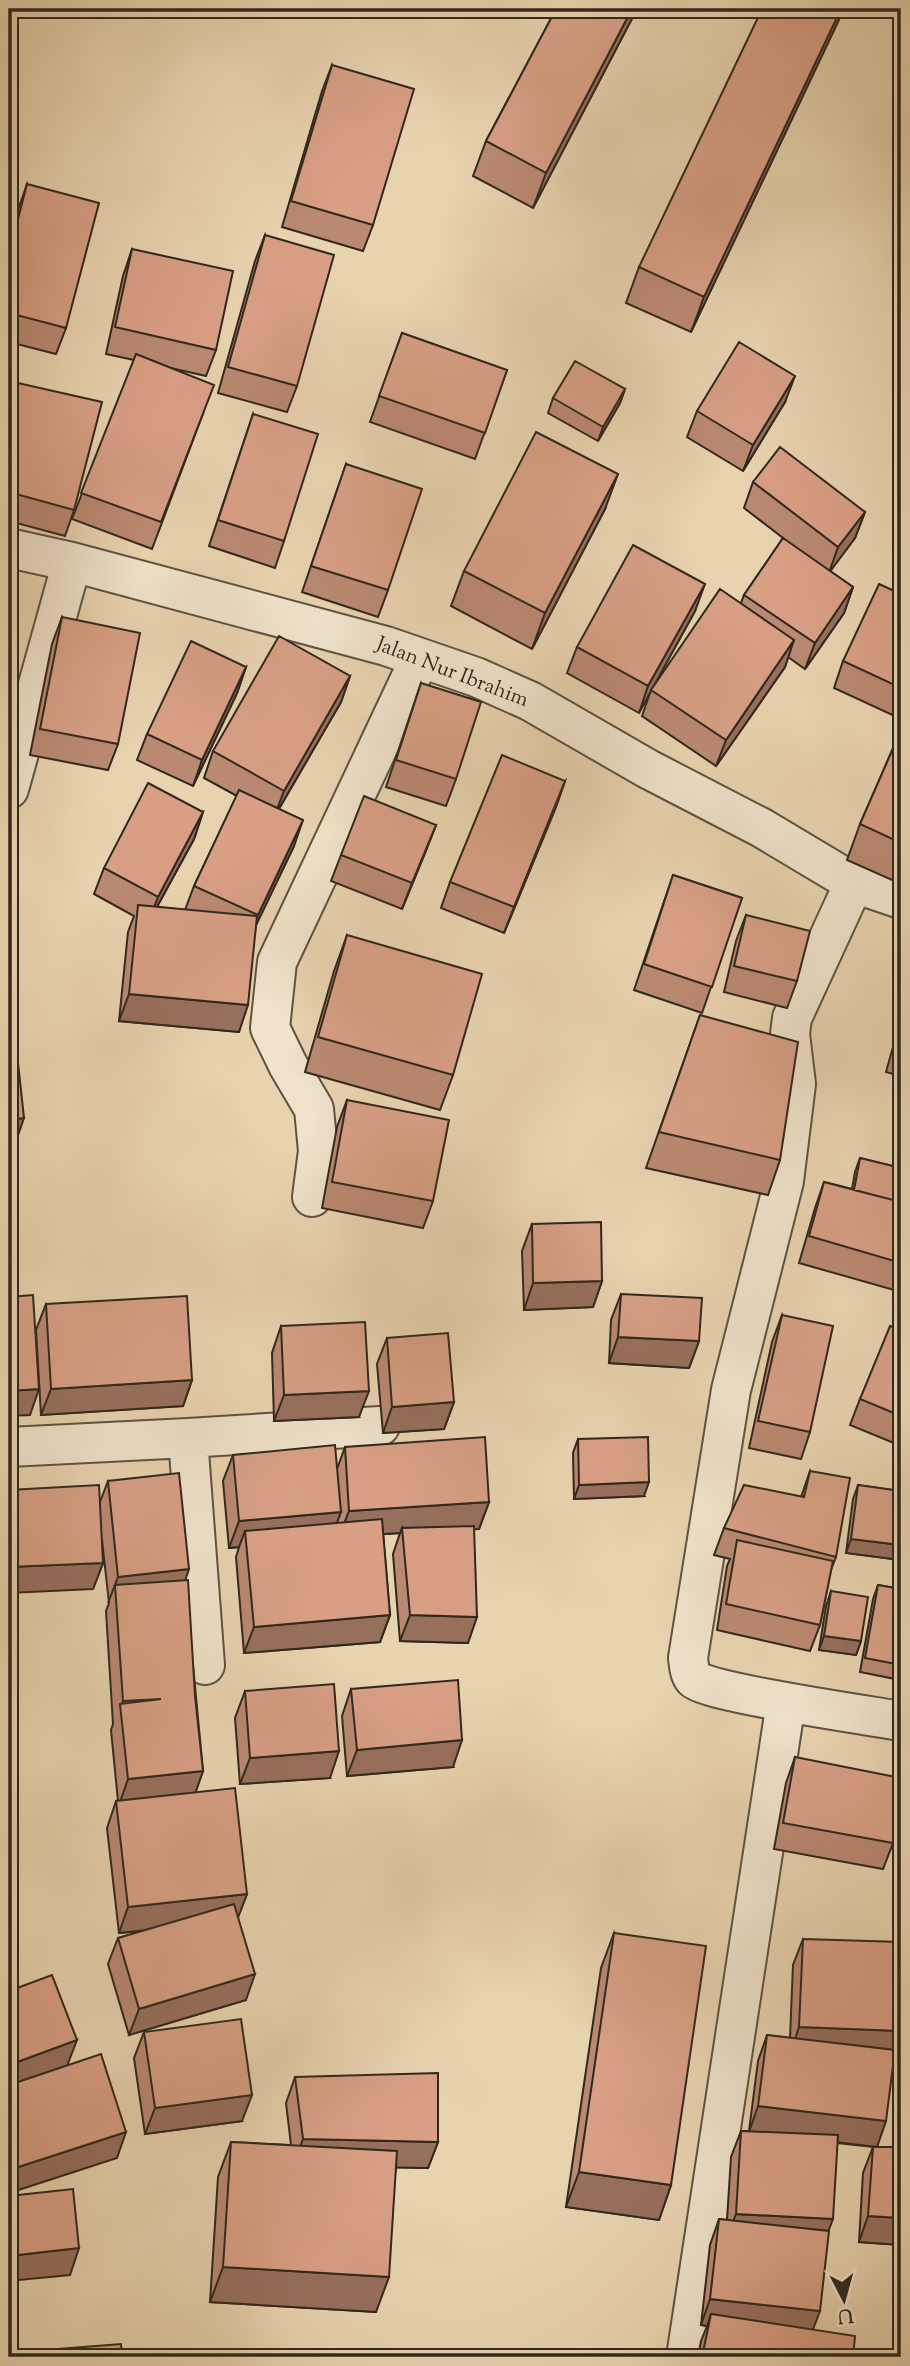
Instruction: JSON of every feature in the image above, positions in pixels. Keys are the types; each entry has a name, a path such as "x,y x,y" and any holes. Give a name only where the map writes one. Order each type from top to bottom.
{"street":[{"name":"Jalan Nur Ibrahim","path":"9,548 72,562 386,646 475,677 530,701 648,769 762,828 854,883 901,899"},
{"path":"9,789 72,562"},
{"path":"313,1196 318,1152 314,1109 270,1028 277,962 420,658"},
{"path":"854,883 792,1018 790,1034 796,1084 795,1108 784,1181 731,1391 688,1658 689,1671 695,1680 708,1685 786,1702 901,1721"},
{"path":"9,1447 380,1426"},
{"path":"188,1438 205,1665"},
{"path":"685,2357 786,1702"}],"building":[{"path":"556,9 632,9 546,173 486,141"},
{"path":"762,9 841,9 704,297 639,267"},
{"path":"332,65 414,89 373,225 291,201"},
{"path":"27,184 99,203 66,328 9,313 9,254"},
{"path":"265,235 334,255 297,386 228,367"},
{"path":"132,249 233,271 216,350 115,327"},
{"path":"402,333 507,370 485,433 379,396"},
{"path":"739,342 795,376 753,445 697,411"},
{"path":"136,354 214,385 161,522 81,493"},
{"path":"575,361 625,389 603,427 553,398"},
{"path":"9,381 102,402 74,510 16,494 14,502 9,500"},
{"path":"253,414 318,434 284,541 218,520"},
{"path":"536,432 618,474 545,613 464,571"},
{"path":"780,447 865,512 838,547 753,482"},
{"path":"346,464 422,489 388,590 311,566"},
{"path":"783,538 853,587 815,643 744,595"},
{"path":"633,545 705,584 648,686 577,647"},
{"path":"879,584 901,594 901,688 843,661"},
{"path":"720,589 794,640 726,740 651,690"},
{"path":"62,617 140,633 118,744 40,729"},
{"path":"279,636 350,676 284,791 213,751"},
{"path":"191,641 246,667 202,760 147,734"},
{"path":"421,683 481,702 456,779 396,760"},
{"path":"901,730 901,843 860,824"},
{"path":"502,755 565,781 514,907 450,882"},
{"path":"148,783 203,812 158,897 104,868"},
{"path":"239,790 303,820 258,915 194,886"},
{"path":"364,796 436,825 412,883 341,855"},
{"path":"673,875 742,898 712,987 644,964"},
{"path":"138,905 257,916 248,1005 129,994"},
{"path":"746,915 810,931 797,981 734,966"},
{"path":"347,935 482,974 453,1075 318,1037"},
{"path":"9,989 24,1118 9,1120"},
{"path":"700,1015 798,1042 780,1160 659,1132"},
{"path":"901,1025 901,1047 895,1046"},
{"path":"347,1100 449,1120 433,1201 332,1182"},
{"path":"860,1158 901,1168 901,1202 854,1190"},
{"path":"824,1182 901,1202 901,1263 809,1236"},
{"path":"601,1222 602,1281 533,1283 532,1224"},
{"path":"621,1294 702,1298 699,1341 618,1337"},
{"path":"33,1295 39,1389 9,1391 9,1297"},
{"path":"187,1296 192,1380 51,1389 46,1304"},
{"path":"782,1315 833,1326 810,1432 758,1421"},
{"path":"365,1322 369,1391 284,1395 281,1326"},
{"path":"890,1326 901,1330 901,1416 860,1399"},
{"path":"448,1333 454,1402 392,1407 387,1338"},
{"path":"485,1437 489,1502 349,1511 345,1447"},
{"path":"648,1437 649,1482 579,1485 578,1439"},
{"path":"335,1445 341,1512 239,1521 233,1455"},
{"path":"810,1471 850,1478 836,1557 724,1528 744,1485 804,1497"},
{"path":"179,1473 189,1569 118,1577 108,1481"},
{"path":"99,1485 103,1563 9,1567 9,1490"},
{"path":"858,1485 901,1491 901,1545 851,1539"},
{"path":"382,1519 390,1615 254,1627 245,1531"},
{"path":"474,1526 477,1617 410,1615 402,1528"},
{"path":"737,1540 833,1561 820,1625 726,1604"},
{"path":"188,1580 195,1696 203,1771 128,1779 120,1704 161,1699 123,1701 115,1585"},
{"path":"878,1585 901,1589 901,1665 865,1658"},
{"path":"831,1591 868,1597 861,1641 824,1636"},
{"path":"458,1680 462,1740 357,1750 351,1689"},
{"path":"334,1684 339,1751 250,1758 245,1691"},
{"path":"795,1757 901,1778 901,1798 893,1843 783,1823"},
{"path":"235,1788 247,1894 128,1907 116,1801"},
{"path":"9,1868 12,1901 9,1901"},
{"path":"234,1904 255,1974 139,2009 118,1938"},
{"path":"614,1933 706,1946 671,2185 579,2172"},
{"path":"803,1939 901,1942 901,2031 799,2027"},
{"path":"52,1975 77,2040 9,2065 9,1991"},
{"path":"241,2019 252,2095 155,2108 144,2032"},
{"path":"767,2035 895,2050 886,2121 758,2106"},
{"path":"101,2054 126,2132 9,2170 9,2085"},
{"path":"438,2073 438,2142 303,2139 295,2077"},
{"path":"741,2131 838,2135 833,2219 736,2214"},
{"path":"231,2142 397,2151 389,2277 223,2267"},
{"path":"873,2147 901,2147 901,2218 868,2216"},
{"path":"73,2189 79,2248 9,2256 9,2196"},
{"path":"719,2219 829,2231 820,2311 710,2299"},
{"path":"711,2314 855,2336 853,2357 702,2357"},
{"path":"121,2344 122,2357 21,2357 20,2352"}]}
